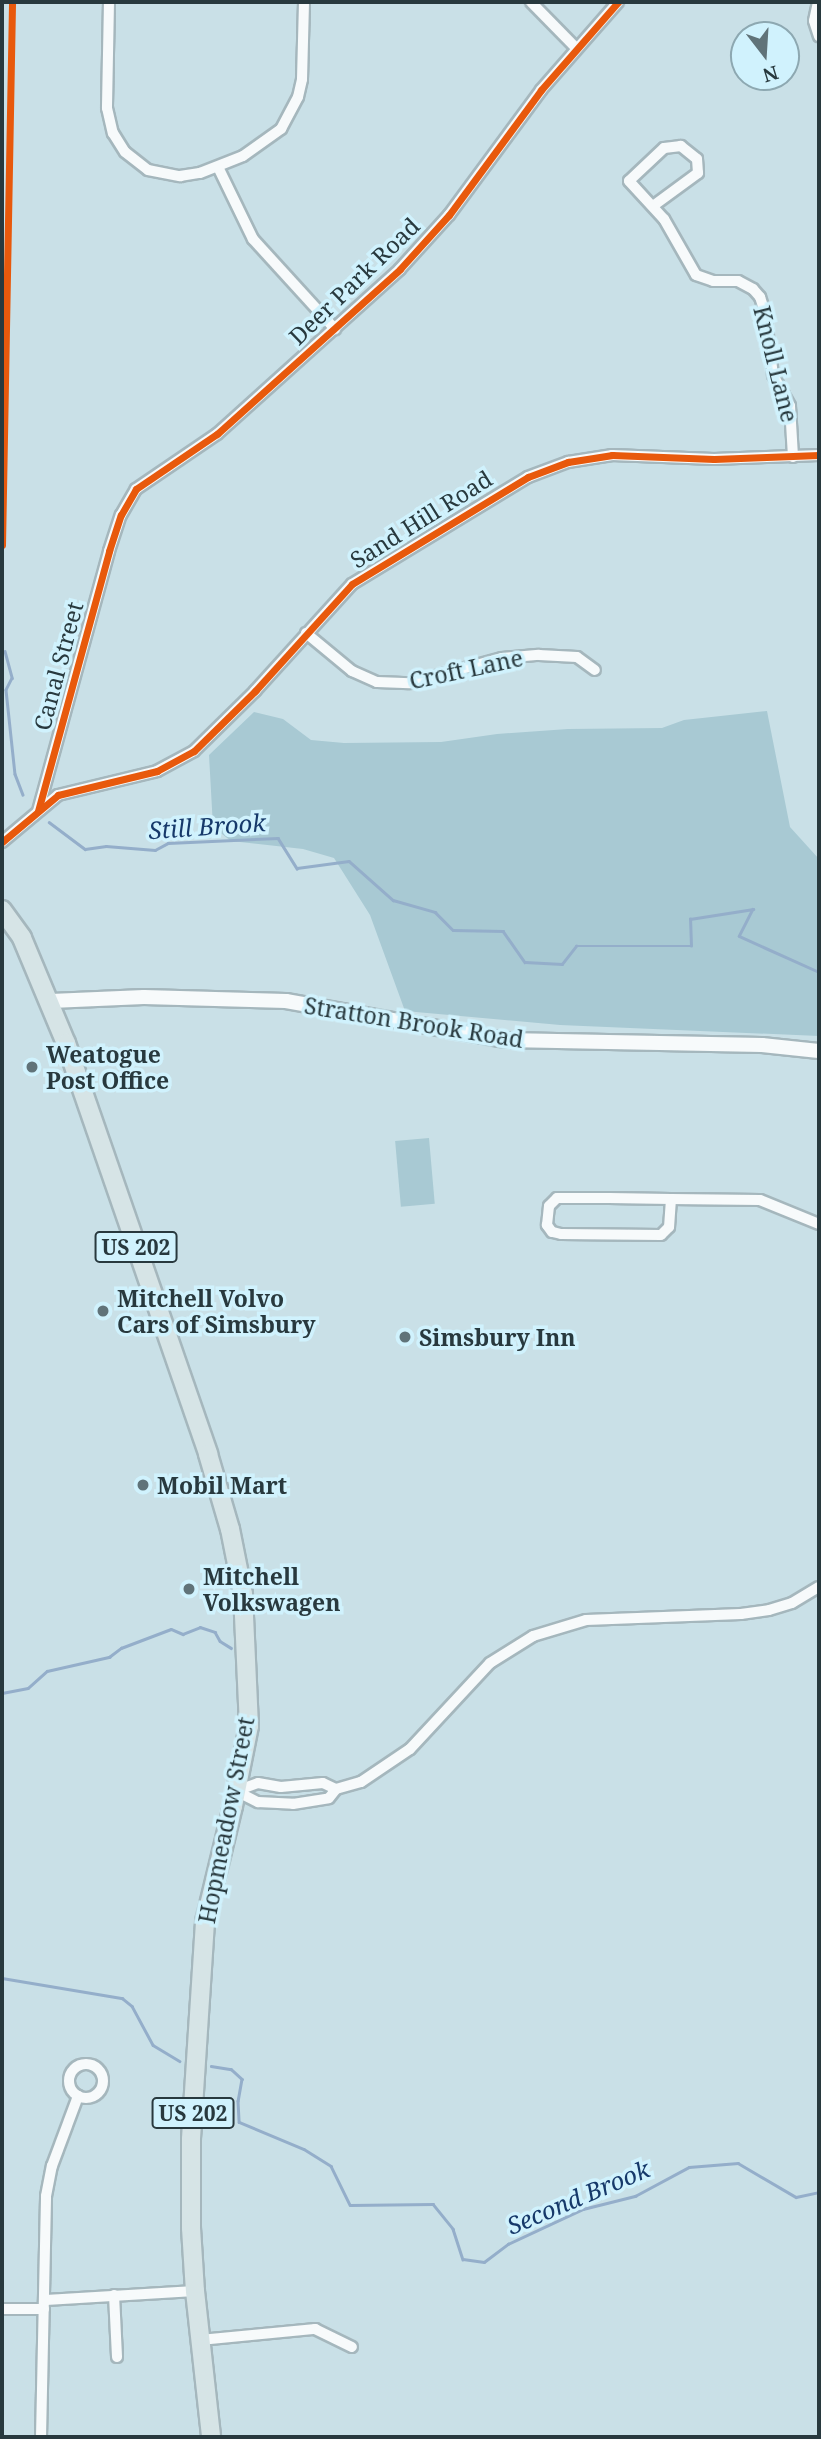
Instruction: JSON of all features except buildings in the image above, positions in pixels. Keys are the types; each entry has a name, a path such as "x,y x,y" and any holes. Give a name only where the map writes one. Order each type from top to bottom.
{"highway":[{"name":"Hopmeadow Street","path":"2,910 22,938 51,1001 208,1454 230,1529 243,1594 249,1726 208,1902 202,1952 190,2175 195,2291 211,2437"}],"street":[{"path":"110,2 107,108 113,133 125,152 148,170 180,176 218,167 268,141 290,116 302,79 304,2"},
{"path":"531,2 576,48"},
{"name":"Deer Park Road","path":"136,489 217,434 400,269 449,215 511,128 576,48 618,2"},
{"path":"818,2 814,21 819,36"},
{"name":"Knoll Lane","path":"653,206 698,173 697,159 681,146 664,148 629,181 674,233 695,275 713,281 738,281 753,289 760,298 765,312 773,375 790,407 793,457"},
{"path":"218,167 253,239 335,329"},
{"name":"Sand Hill Road","path":"38,811 58,795 157,771 194,751 255,691 352,584 528,477 568,462 612,455 714,459 819,455"},
{"name":"Canal Street","path":"38,811 109,551 121,515 136,489"},
{"name":"Croft Lane","path":"306,633 352,671 377,682 410,682 502,658 539,654 577,657 595,670"},
{"path":"2,842 38,811"},
{"name":"Stratton Brook Road","path":"51,1001 110,997 252,998 322,1006 506,1040 762,1045 819,1051"},
{"path":"671,1199 669,1227 662,1235 561,1234 552,1232 547,1225 549,1206 557,1198 671,1199 760,1200 819,1224"},
{"path":"236,1791 258,1802 293,1804 329,1798 336,1789 361,1782 410,1749 490,1663 533,1636 586,1620 760,1611 792,1602 819,1587"},
{"path":"236,1791 258,1783 281,1787 323,1783 336,1789"},
{"path":"41,2437 47,2196 52,2166 78,2096"},
{"path":"2,2309 114,2295 195,2291"},
{"path":"114,2295 117,2357"},
{"path":"200,2340 315,2329 352,2347"}],"shaded area":[{"path":"767,711 790,827 819,859 819,1036 560,1025 405,1011 370,915 334,858 303,849 231,841 213,827 209,755 254,712 283,719 311,740 344,743 441,742 497,734 568,729 662,728 684,720"},
{"path":"429,1138 435,1204 401,1207 395,1141"}],"waterway":[{"name":"Still Brook","path":"5,651 12,678 6,690 15,774 23,795"},
{"name":"Still Brook","path":"49,822 85,849 106,846 155,850 168,843 278,838 297,868 349,861 393,900 435,912 453,930 503,931 525,962 562,964 576,946 691,946 690,919 753,909 739,936 819,972"},
{"path":"2,1693 28,1688 47,1671 109,1657 121,1648 171,1629 183,1634 200,1627 215,1632 220,1641 231,1648"},
{"name":"Second Brook","path":"2,1978 122,1998 132,2006 153,2045 180,2061"},
{"name":"Second Brook","path":"211,2066 231,2069 242,2079 238,2101 239,2122 304,2149 331,2166 350,2205 433,2204 453,2229 463,2259 484,2262 508,2244 583,2209 635,2196 689,2167 738,2163 796,2197 819,2192"}],"cycle path":[{"path":"2,545 12,2"},
{"path":"38,811 109,551 121,515 136,489 217,434 400,269 449,215 541,90 618,2"},
{"path":"2,842 58,795 157,771 194,751 255,691 352,584 528,477 568,462 612,455 714,459 819,455"}],"place":[{"name":"Weatogue Post Office","path":"32,1067"},
{"name":"Mitchell Volvo Cars of Simsbury","path":"103,1311"},
{"name":"Simsbury Inn","path":"405,1337"},
{"name":"Mobil Mart","path":"143,1485"},
{"name":"Mitchell Volkswagen","path":"189,1589"}]}
